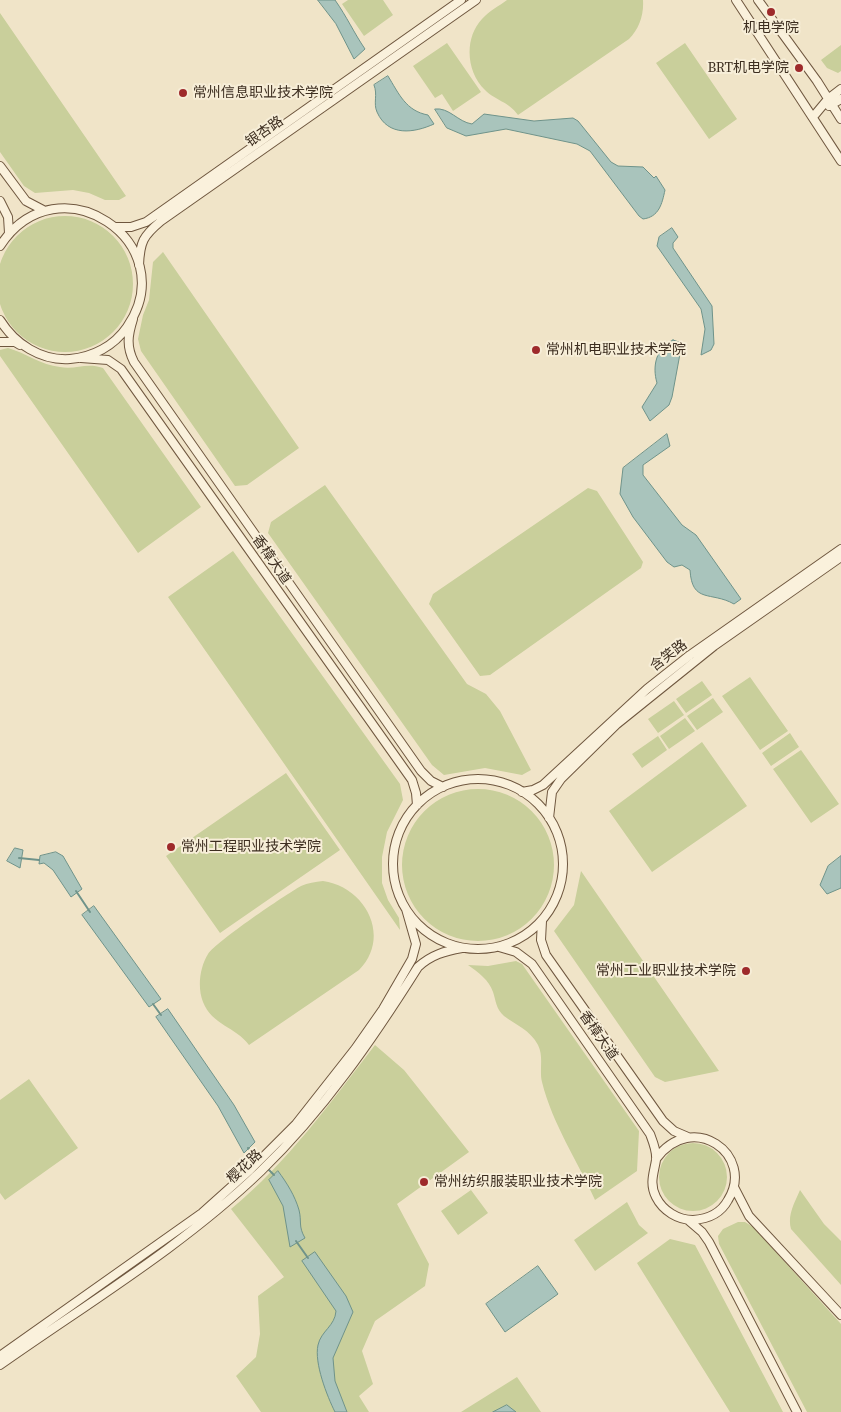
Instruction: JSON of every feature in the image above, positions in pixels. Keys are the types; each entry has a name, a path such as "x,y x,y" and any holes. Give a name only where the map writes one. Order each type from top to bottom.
{"street":[{"name":"银杏路","path":"116,227 146,222 461,0"},
{"name":"银杏路","path":"139,265 140,245 148,232 161,221 476,0"},
{"path":"736,0 841,161"},
{"path":"758,0 841,120"},
{"path":"813,116 830,102 841,88"},
{"path":"830,102 841,98"},
{"path":"0,166 26,201 45,211"},
{"path":"0,201 8,217 9,233"},
{"path":"0,246 9,233 27,218 58,208 79,209 99,215 116,227 130,244 139,265"},
{"name":"香樟大道","path":"139,265 140,292 127,337 129,351 134,362 421,771 431,781 443,787"},
{"path":"81,358 111,344 122,334 133,319"},
{"path":"0,320 16,340 30,350"},
{"name":"香樟大道","path":"0,342 15,342 46,356 63,359 108,360 121,369 412,780 417,805"},
{"name":"含笑路","path":"522,792 533,790 543,785 647,689 690,655 841,549"},
{"name":"含笑路","path":"549,818 552,792 561,779 617,724 714,646 841,557"},
{"path":"463,780 488,780 503,783 522,792 538,804 549,818 561,846 563,876 559,892 548,913 523,938 497,947 472,950 435,938 421,928 406,909 397,890 393,866 394,852 404,822 417,805 443,787 463,780"},
{"name":"樱花路","path":"269,1157 355,1049 383,1009 412,959 416,944 406,909"},
{"name":"香樟大道","path":"542,921 541,940 546,955 663,1121 674,1131 688,1137"},
{"name":"香樟大道","path":"497,947 516,952 532,964 650,1134 656,1159"},
{"name":"樱花路","path":"0,1365 178,1240 258,1169 326,1099 362,1053 418,967 437,954 462,948"},
{"path":"734,1187 725,1206 714,1215 701,1220 688,1220 675,1216 664,1208 656,1198 652,1185 652,1172 656,1159 664,1148 675,1140 688,1137 703,1138 716,1143 726,1153 733,1166 734,1187 749,1216 841,1315"},
{"name":"樱花路","path":"0,1356 160,1244 258,1169"},
{"path":"688,1220 702,1232 709,1242 797,1412"}],"green space":[{"path":"348,0 383,0 393,15 364,36 342,4"},
{"path":"507,0 643,0 643,6 638,26 629,39 518,115 510,107 489,94 479,83 471,65 470,55 470,45 476,27 482,19"},
{"path":"0,13 126,196 119,200 105,200 89,193 73,190 35,193 24,186 0,152"},
{"path":"447,43 481,92 453,111 442,94 435,98 413,66"},
{"path":"685,43 737,119 709,139 656,63"},
{"path":"841,45 841,71 838,73 827,68 821,60"},
{"path":"65,216 91,221 103,227 113,236 122,246 128,258 133,284 128,310 122,322 113,332 103,341 91,347 65,352 39,347 27,341 17,332 8,322 2,310 -3,284 2,258 8,246 17,236 27,227 39,221"},
{"path":"163,252 299,448 247,485 235,486 141,351 138,339 143,315 149,300 153,262"},
{"path":"8,348 53,366 66,368 97,366 103,368 201,507 138,553 0,356 0,350"},
{"path":"325,485 467,684 486,694 500,711 531,770 522,775 485,768 444,775 432,765 268,533 271,522"},
{"path":"588,488 597,491 643,562 641,568 490,675 480,676 429,604 433,594"},
{"path":"233,551 400,784 403,800 387,832 382,857 382,883 388,900 399,918 400,930 168,597"},
{"path":"750,677 788,731 760,750 722,696"},
{"path":"702,681 712,695 686,713 676,699"},
{"path":"713,698 723,712 697,730 687,716"},
{"path":"674,701 684,715 658,733 648,719"},
{"path":"685,718 695,731 669,749 660,736"},
{"path":"790,733 799,747 771,766 762,753"},
{"path":"658,736 667,750 642,768 632,754"},
{"path":"702,742 747,806 652,872 609,811"},
{"path":"801,750 839,804 811,823 773,769"},
{"path":"286,773 340,850 220,933 166,856"},
{"path":"478,789 493,790 507,795 532,811 548,836 553,850 553,880 548,894 532,919 507,935 493,940 478,941 463,940 449,935 424,919 408,894 403,880 402,865 403,850 408,836 424,811 449,795 463,790"},
{"path":"581,871 719,1071 665,1082 655,1077 554,931 574,905"},
{"path":"323,881 338,885 362,903 369,915 373,928 373,943 369,957 359,970 249,1045 207,1010 200,990 201,971 205,959 224,939 252,918 301,886"},
{"path":"516,961 522,964 639,1131 637,1171 595,1200 546,1097 541,1077 541,1054 538,1045 527,1032 501,1013 489,984 468,965 488,966"},
{"path":"375,1045 404,1070 469,1152 397,1204 429,1264 425,1286 375,1321 362,1351 373,1384 359,1396 369,1412 261,1412 236,1376 256,1357 260,1334 258,1296 284,1277 231,1209 290,1152"},
{"path":"29,1079 78,1148 5,1200 0,1193 0,1100"},
{"path":"693,1143 706,1146 717,1153 724,1164 727,1177 724,1190 717,1201 706,1208 693,1211 680,1208 669,1201 662,1190 659,1177 662,1164 669,1153 680,1146"},
{"path":"471,1190 488,1213 458,1235 441,1211"},
{"path":"800,1190 824,1224 841,1241 841,1285 791,1229 791,1214"},
{"path":"627,1202 639,1225 648,1233 595,1271 574,1240"},
{"path":"738,1222 745,1222 753,1227 841,1324 841,1412 807,1412 719,1244 718,1236 723,1229"},
{"path":"670,1239 695,1245 783,1412 730,1412 637,1263"},
{"path":"517,1377 541,1412 461,1412"}],"water":[{"path":"318,0 335,0 365,49 354,59 336,24"},
{"path":"388,76 404,101 414,110 428,115 434,124 410,131 402,131 388,126 382,120 376,109 374,85"},
{"path":"435,109 445,110 462,121 472,124 484,114 534,121 573,118 578,121 611,162 618,166 643,167 654,178 656,176 665,190 661,205 653,216 643,219 590,151 577,144 506,129 466,136 447,128"},
{"path":"672,228 678,237 673,243 673,248 712,306 714,344 711,350 701,355 705,329 701,309 657,246 659,237"},
{"path":"673,340 682,343 672,397 669,405 650,421 642,407 657,383 655,364 659,353 667,343"},
{"path":"667,434 670,446 643,465 643,475 682,525 696,535 741,599 734,604 699,592 694,588 690,570 682,565 674,567 667,562 633,517 620,494 623,468"},
{"path":"15,848 23,850 20,868 7,861"},
{"path":"56,852 63,856 82,889 71,897 53,870 44,863 39,864 40,856"},
{"path":"841,856 841,888 827,894 820,885 828,866"},
{"path":"94,906 161,999 149,1007 82,915"},
{"path":"168,1009 234,1105 255,1142 244,1153 218,1106 156,1017"},
{"path":"278,1171 288,1185 295,1200 305,1238 290,1247 283,1206 269,1180"},
{"path":"315,1252 346,1296 353,1312 333,1358 335,1381 347,1412 335,1412 325,1389 318,1361 318,1345 333,1321 336,1311 302,1261"},
{"path":"538,1266 558,1294 505,1332 486,1304"},
{"path":"507,1405 516,1412 493,1412"}],"waterway":[{"path":"19,858 39,860"},
{"path":"76,891 90,912"},
{"path":"153,1004 161,1015"},
{"path":"248,1148 259,1159"},
{"path":"267,1168 274,1175"},
{"path":"296,1241 308,1258"}],"place":[{"name":"机电学院","path":"771,12"},
{"name":"BRT机电学院","path":"799,68"},
{"name":"常州信息职业技术学院","path":"183,93"},
{"name":"常州机电职业技术学院","path":"536,350"},
{"name":"常州工程职业技术学院","path":"171,847"},
{"name":"常州工业职业技术学院","path":"746,971"},
{"name":"常州纺织服装职业技术学院","path":"424,1182"}]}
